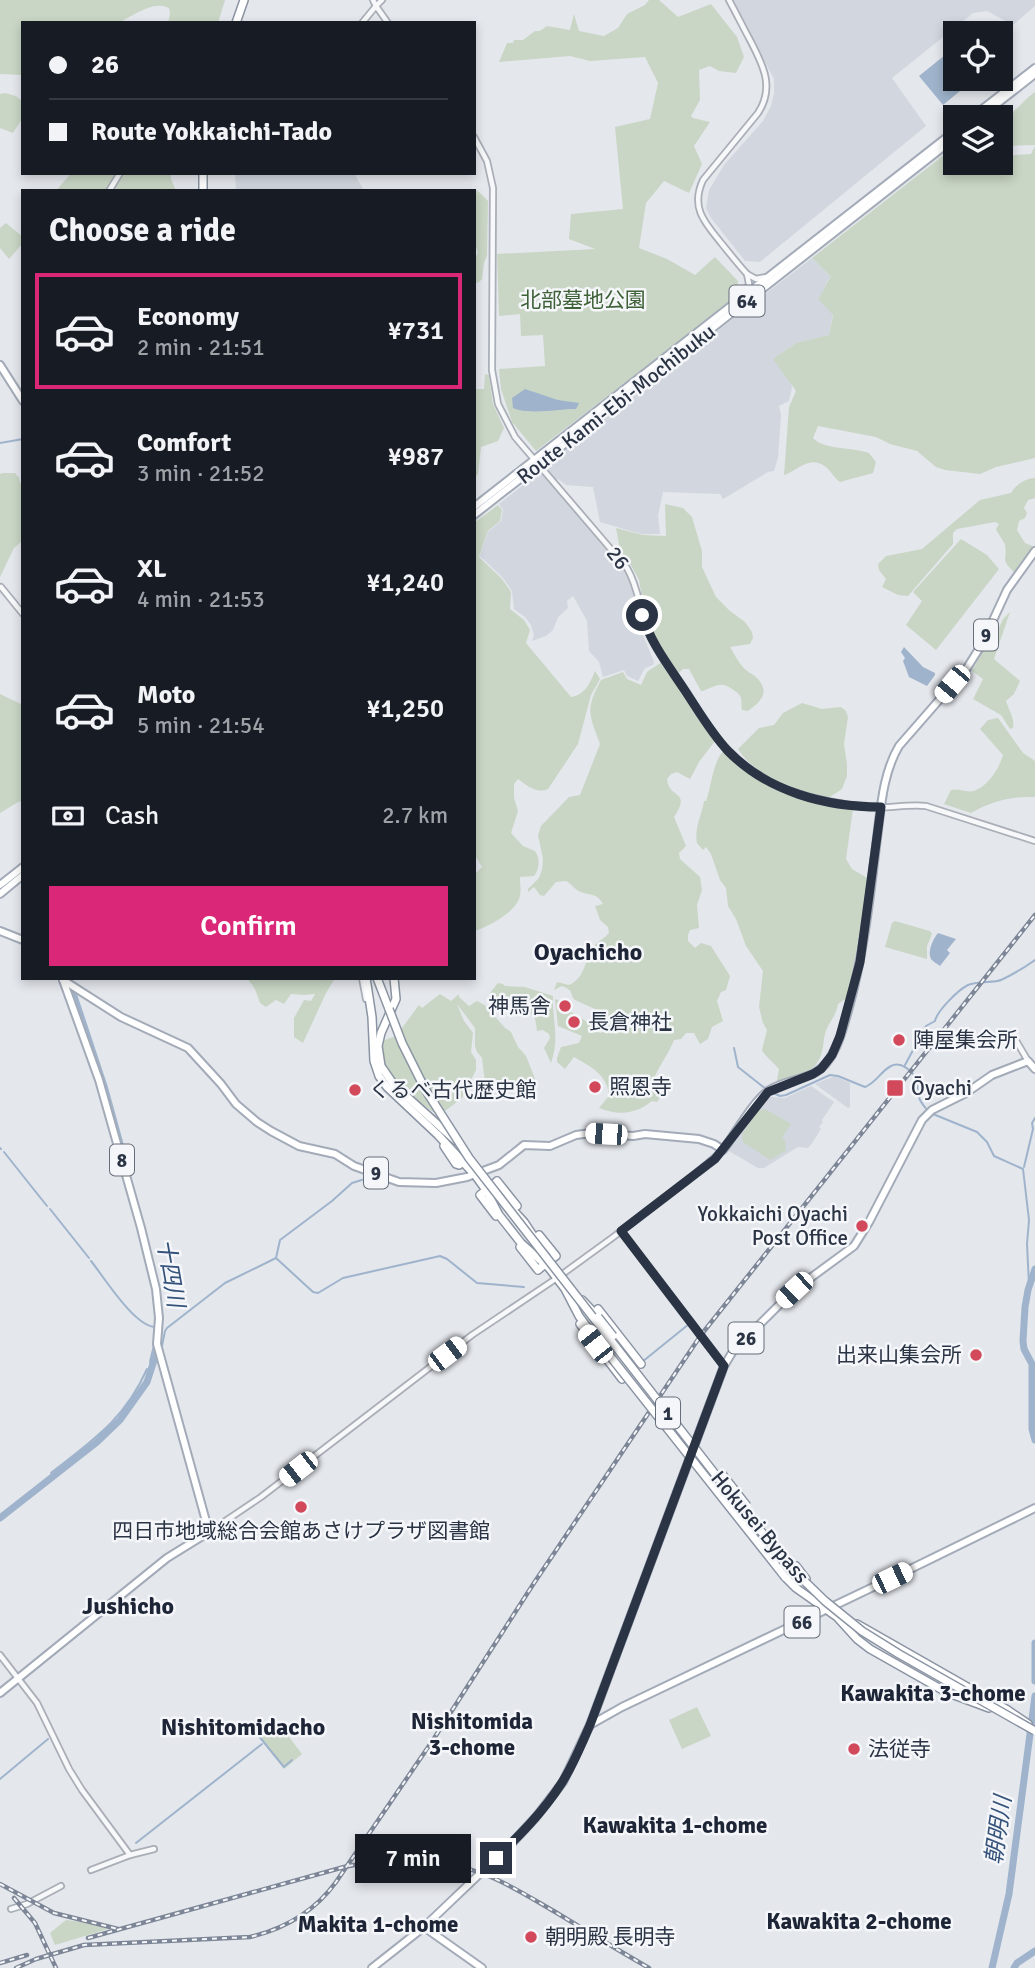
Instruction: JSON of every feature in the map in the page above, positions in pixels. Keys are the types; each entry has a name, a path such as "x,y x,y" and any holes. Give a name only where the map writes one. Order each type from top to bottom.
{"highway":[{"path":"237,21 244,0"},
{"path":"364,980 372,1017 374,1061 379,1076 387,1087 469,1157"},
{"name":"Hokusei Bypass","path":"379,980 402,1043 425,1089 468,1158 792,1569 834,1609 871,1637 1035,1730"},
{"path":"394,980 396,999 378,1046 380,1066 394,1085 441,1132 455,1140 469,1157 488,1189 499,1215 511,1232 559,1277"},
{"path":"455,1140 463,1134"},
{"path":"488,1189 498,1181 555,1256 547,1263"},
{"path":"511,1232 526,1221"},
{"name":"1","path":"559,1277 598,1317 817,1593 857,1639 946,1692 1024,1723"},
{"name":"1","path":"559,1277 579,1317 796,1588 1006,1709 1035,1730"},
{"path":"582,1300 590,1302 598,1309 640,1364"},
{"path":"579,1317 581,1326 622,1379"}],"main road":[{"path":"987,105 1035,68"},
{"path":"995,105 1035,74"},
{"name":"Route Kami-Ebi-Mochibuku","path":"476,513 536,462 943,140"},
{"name":"Route Kami-Ebi-Mochibuku","path":"476,506 943,147"},
{"path":"0,365 21,398"},
{"name":"9","path":"66,981 121,1017 188,1048 222,1084 236,1104 278,1135 299,1146 331,1153 359,1168 404,1183 436,1183 477,1174 499,1166 524,1145 550,1146 576,1135 591,1133 672,1135 704,1141 723,1150 770,1090 816,1072 827,1063 836,1047 860,962 888,770 899,746 967,668 982,644 1007,590 1035,551"},
{"path":"0,885 21,869"},
{"path":"0,894 21,877"},
{"path":"0,931 21,939"},
{"name":"8","path":"66,981 99,1080 141,1228 156,1292 158,1347 209,1532"},
{"path":"1028,1061 1035,1069"},
{"name":"26","path":"372,1968 424,1927 505,1850 536,1817 563,1782 590,1725 724,1366 733,1351 794,1290 854,1247 922,1120 942,1104 966,1093 992,1075 1028,1061"},
{"name":"66","path":"590,1725 622,1707 1035,1508"},
{"path":"0,1693 167,1558 209,1532"},
{"path":"424,1927 482,1968"}],"street":[{"path":"373,0 387,21"},
{"path":"364,21 382,0"},
{"path":"729,0 764,66 767,90 764,104 758,113 704,180 698,199 705,223 747,274 757,279 770,276"},
{"name":"26","path":"476,141 487,161 493,188 492,370 495,394 502,412 515,437 627,568 638,591 642,615 652,641 706,723 727,749 758,775 794,793 825,801 881,807 926,806 1035,841"},
{"path":"744,296 749,284 747,274"},
{"path":"1,587 21,612"},
{"path":"1015,1039 1028,1061"},
{"path":"209,1532 261,1497 472,1335 559,1277 621,1231 723,1150"},
{"path":"621,1231 724,1366"},
{"path":"0,1655 40,1709 82,1790 130,1854"},
{"path":"91,1870 130,1854 154,1849"},
{"path":"11,1909 27,1904 61,1886"}],"shaded area":[{"path":"733,0 1035,0 1035,6 1013,25 1013,21 1006,21 987,11 973,13 963,21 943,21 943,37 892,78 926,126 760,262 745,261 706,208 709,190 724,165 763,121 771,106 774,79"},
{"path":"235,175 355,175 363,189 236,189"},
{"path":"812,258 831,277 822,294 833,314 829,335 796,343 774,359 792,388 789,401 779,406 781,415 778,458 774,471 723,499 720,494 663,492 658,516 660,534 641,534 600,522 593,487 566,485 558,479 555,482 543,469 544,465"},
{"path":"537,474 542,474 622,566 633,586 640,628 654,662 645,668 638,681 627,676 624,670 603,677 599,662 589,651 587,621 573,596 567,601 568,608 558,617 553,630 532,641 534,635 531,625 514,609 512,591 503,578 480,556 488,532 501,521 503,510 499,504"},
{"path":"835,1076 850,1083 848,1108 815,1084"},
{"path":"811,1086 834,1102 808,1148 798,1147 764,1168 758,1168 727,1150 768,1094 785,1098"}],"green space":[{"path":"0,0 225,0 219,21 168,21 169,8 156,6 122,21 21,21 21,75 0,74"},
{"name":"北部墓地公園","path":"649,0 659,0 678,17 711,4 737,37 744,57 736,73 719,71 710,66 699,70 700,100 691,116 710,122 694,146 702,164 689,193 664,181 646,203 639,248 667,259 695,275 715,257 738,281 736,297 536,451 512,422 501,389 499,369 545,366 543,335 521,336 520,314 499,316 497,254 595,249 569,239 571,214 623,209 615,127 650,119 658,83 645,57 590,61 570,56 499,62 507,43 523,40 547,26 570,30 574,14 579,31 604,36 618,28 627,14"},
{"path":"1035,92 1035,145 1013,146 1013,111"},
{"path":"0,94 16,96 21,100 21,120 13,133 0,128"},
{"path":"1035,146 1035,458 996,467 980,474 945,470 936,467 917,451 890,444 876,437 818,426 813,438 818,442 869,453 876,462 873,473 840,482 825,467 813,462 784,475 789,407 796,391 773,359 796,343 829,335 833,315 818,299 831,277 812,258 943,156 943,175 1013,175 1013,155 1031,154"},
{"path":"69,175 171,175 175,189 58,189"},
{"path":"476,190 488,201 487,256 482,279 478,283 476,282"},
{"path":"6,223 21,235 21,245 9,259 0,248 0,228"},
{"path":"485,374 489,375 493,404 504,428 498,441 481,447 476,476 476,389 484,389"},
{"path":"15,473 21,483 21,542 14,548 0,577 0,474"},
{"path":"1035,478 1035,498 1028,500 1024,508 1027,513 1025,518 1019,521 1017,530 1025,543 1035,547 1015,573 1006,562 1005,545 996,529 999,524 995,522 957,529 953,533 953,544 908,596 898,595 882,587 886,579 878,564 886,556 922,549 980,500 1011,493 1021,483"},
{"path":"665,504 683,508 692,517 702,551 702,567 716,597 745,622 752,632 750,644 730,647 741,665 757,678 763,688 760,701 748,711 742,710 740,696 725,685 701,691 689,669 683,669 679,673 656,643 646,622 639,580 631,565 621,555 616,528 643,535 666,536"},
{"path":"498,505 502,510 500,521 488,531 479,557 502,579 511,592 510,609 524,620 530,630 526,643 571,697 583,691 595,671 600,679 591,695 578,744 548,789 536,790 518,779 514,784 518,811 511,833 523,846 535,851 537,870 534,876 520,877 520,896 511,910 476,930 476,873 482,867 476,857 476,522"},
{"path":"961,539 987,555 999,569 936,650 906,625 922,601 913,592"},
{"path":"1010,612 994,659 1020,681 1014,694 1006,701 1013,721 1013,728 1010,729 1001,715 973,699 983,679 972,671"},
{"path":"662,662 715,741 690,779 677,772 667,779 671,790 681,802 674,817 686,846 679,853 680,859 700,877 702,890 697,905 699,928 690,930 688,941 695,948 701,943 711,946 730,976 726,990 721,992 717,1001 723,1021 712,1027 708,1039 700,1044 694,1033 686,1033 681,1039 674,1040 655,1076 661,1096 657,1102 652,1101 633,1111 613,1112 599,1108 609,1096 605,1082 597,1072 574,1057 565,1069 557,1062 561,1047 579,1043 582,1036 558,1026 555,999 595,1031 606,1031 603,1026 596,1025 594,1020 597,1010 575,1000 570,991 562,986 554,990 557,982 569,985 579,978 590,953 609,933 595,906 603,904 596,896 579,891 566,881 556,882 544,896 534,887 528,892 528,889 539,878 542,870 543,859 538,835 541,826 569,797 580,795 600,744 590,712 601,680 623,672 627,679 641,685 647,672"},
{"path":"0,694 21,704 21,801 0,813"},
{"path":"802,703 822,709 841,707 848,717 844,744 847,776 842,789 830,797 805,794 778,783 755,768 738,749 759,728 774,725 783,713"},
{"path":"998,718 1023,753 1035,761 1035,797 1002,800 971,813 944,804 951,790 974,791 984,785 996,771 1003,755 980,729 988,720"},
{"path":"723,751 766,784 796,798 853,809 846,859 852,869 869,879 848,997 838,1004 826,1030 823,1049 816,1064 799,1076 779,1082 779,1069 762,1050 767,1030 759,1007 763,971 746,946 728,906 726,888 720,880 711,854 706,847 703,850 697,843 697,827 704,801"},
{"path":"895,921 930,931 932,934 927,946 927,959 885,947"},
{"path":"248,980 334,980 303,1043 294,1037 294,1018 304,1000 311,1001 315,994 291,994 284,1004 276,1000 266,1007 260,1003"},
{"path":"498,983 525,987 553,996 555,1037 551,1063 544,1048 550,1038 549,1034 543,1030 537,1031 531,1014 519,1007 511,1012 490,993"},
{"path":"440,994 451,1001 459,994 469,1006 477,1001 486,1006 511,1032 526,1056 538,1086 517,1091 485,1082 482,1058 475,1046 475,1028 457,1004 473,1033 471,1052 476,1060 476,1070 462,1098 445,1111 440,1107 433,1112 406,1091 384,1064 382,1041 396,1036 419,1005 422,1008"},
{"path":"765,1109 791,1124 782,1137 786,1151 770,1160 743,1142 742,1138 758,1111"},
{"path":"697,1707 711,1736 682,1749 669,1720"},
{"path":"276,1720 302,1754 284,1769 257,1735"},
{"path":"66,1920 108,1929 55,1945 50,1933"}],"water":[{"path":"943,57 943,91 960,91 943,105 919,76"},
{"path":"525,389 558,400 579,403 576,409 535,411 513,408 512,398"},
{"path":"904,647 923,667 935,673 927,686 909,677 901,652"},
{"path":"938,933 956,939 947,950 950,953 940,966 930,956"}],"waterway":[{"path":"0,443 21,439"},
{"path":"905,1065 926,1026 935,1021 959,991 968,985 1001,980 1035,960"},
{"name":"十四川","path":"69,980 104,1086 125,1162"},
{"path":"734,1048 738,1067 766,1089"},
{"path":"771,1092 780,1096 786,1095 830,1075 865,1087 887,1068 899,1065 915,1077 920,1099 928,1111"},
{"path":"933,1114 977,1132 987,1142 994,1156 1023,1169 1029,1220 1029,1285"},
{"path":"1024,1167 1035,1118"},
{"path":"4,1152 47,1206"},
{"path":"162,1346 167,1328 225,1283 276,1258 280,1240 352,1183 365,1179"},
{"path":"50,1209 89,1258"},
{"path":"276,1258 313,1292 318,1293 343,1278 440,1256 477,1283 524,1287"},
{"path":"91,1261 129,1310 147,1325 155,1327 155,1333"},
{"name":"朝明川","path":"1035,1269 1025,1307 1023,1341 1032,1364 1032,1429 1035,1440"},
{"path":"642,1362 689,1324"},
{"name":"十四川","path":"150,1362 154,1345"},
{"name":"十四川","path":"0,1518 97,1442 120,1420 147,1382 159,1345"},
{"path":"51,1473 94,1439 118,1415 129,1402 147,1369"},
{"name":"朝明川","path":"1035,1643 1035,1681"},
{"name":"朝明川","path":"992,1968 1009,1894 1035,1696"},
{"path":"262,1732 258,1735 284,1767 292,1760"},
{"path":"0,1779 48,1739"},
{"path":"136,1843 262,1744"},
{"path":"1014,1968 1035,1951"}],"railway":[{"path":"16,1968 36,1959 84,1945 250,1937 287,1924 309,1910 328,1892 433,1740 534,1583 701,1335 1035,915"},
{"path":"88,1938 344,1867 381,1861 419,1860 455,1865 500,1881 649,1968"},
{"path":"0,1884 54,1913 118,1929"},
{"path":"14,1898 35,1923 56,1968"},
{"path":"0,1963 27,1955"}],"place":[{"name":"神馬舎","path":"565,1006"},
{"name":"長倉神社","path":"574,1022"},
{"name":"陣屋集会所","path":"899,1040"},
{"name":"照恩寺","path":"595,1087"},
{"name":"Ōyachi","path":"895,1088"},
{"name":"くるべ古代歴史館","path":"355,1090"},
{"name":"Yokkaichi Oyachi Post Office","path":"862,1226"},
{"name":"出来山集会所","path":"976,1355"},
{"name":"四日市地域総合会館あさけプラザ図書館","path":"301,1507"},
{"name":"法従寺","path":"854,1749"},
{"name":"朝明殿 長明寺","path":"531,1937"}],"district":[{"name":"Oyachicho","path":"588,952"},
{"name":"Jushicho","path":"128,1606"},
{"name":"Kawakita 3-chome","path":"933,1693"},
{"name":"Nishitomidacho","path":"243,1727"},
{"name":"Nishitomida 3-chome","path":"472,1734"},
{"name":"Kawakita 1-chome","path":"675,1825"},
{"name":"Kawakita 2-chome","path":"859,1921"},
{"name":"Makita 1-chome","path":"378,1924"}],"route":[{"path":"496,1858 536,1817 563,1782 572,1764 590,1725 724,1366 621,1231 715,1159 763,1096 776,1087 813,1074 827,1063 832,1055 840,1036 860,962 881,807 825,801 794,793 750,770 727,749 706,723 652,641 642,615"}]}
